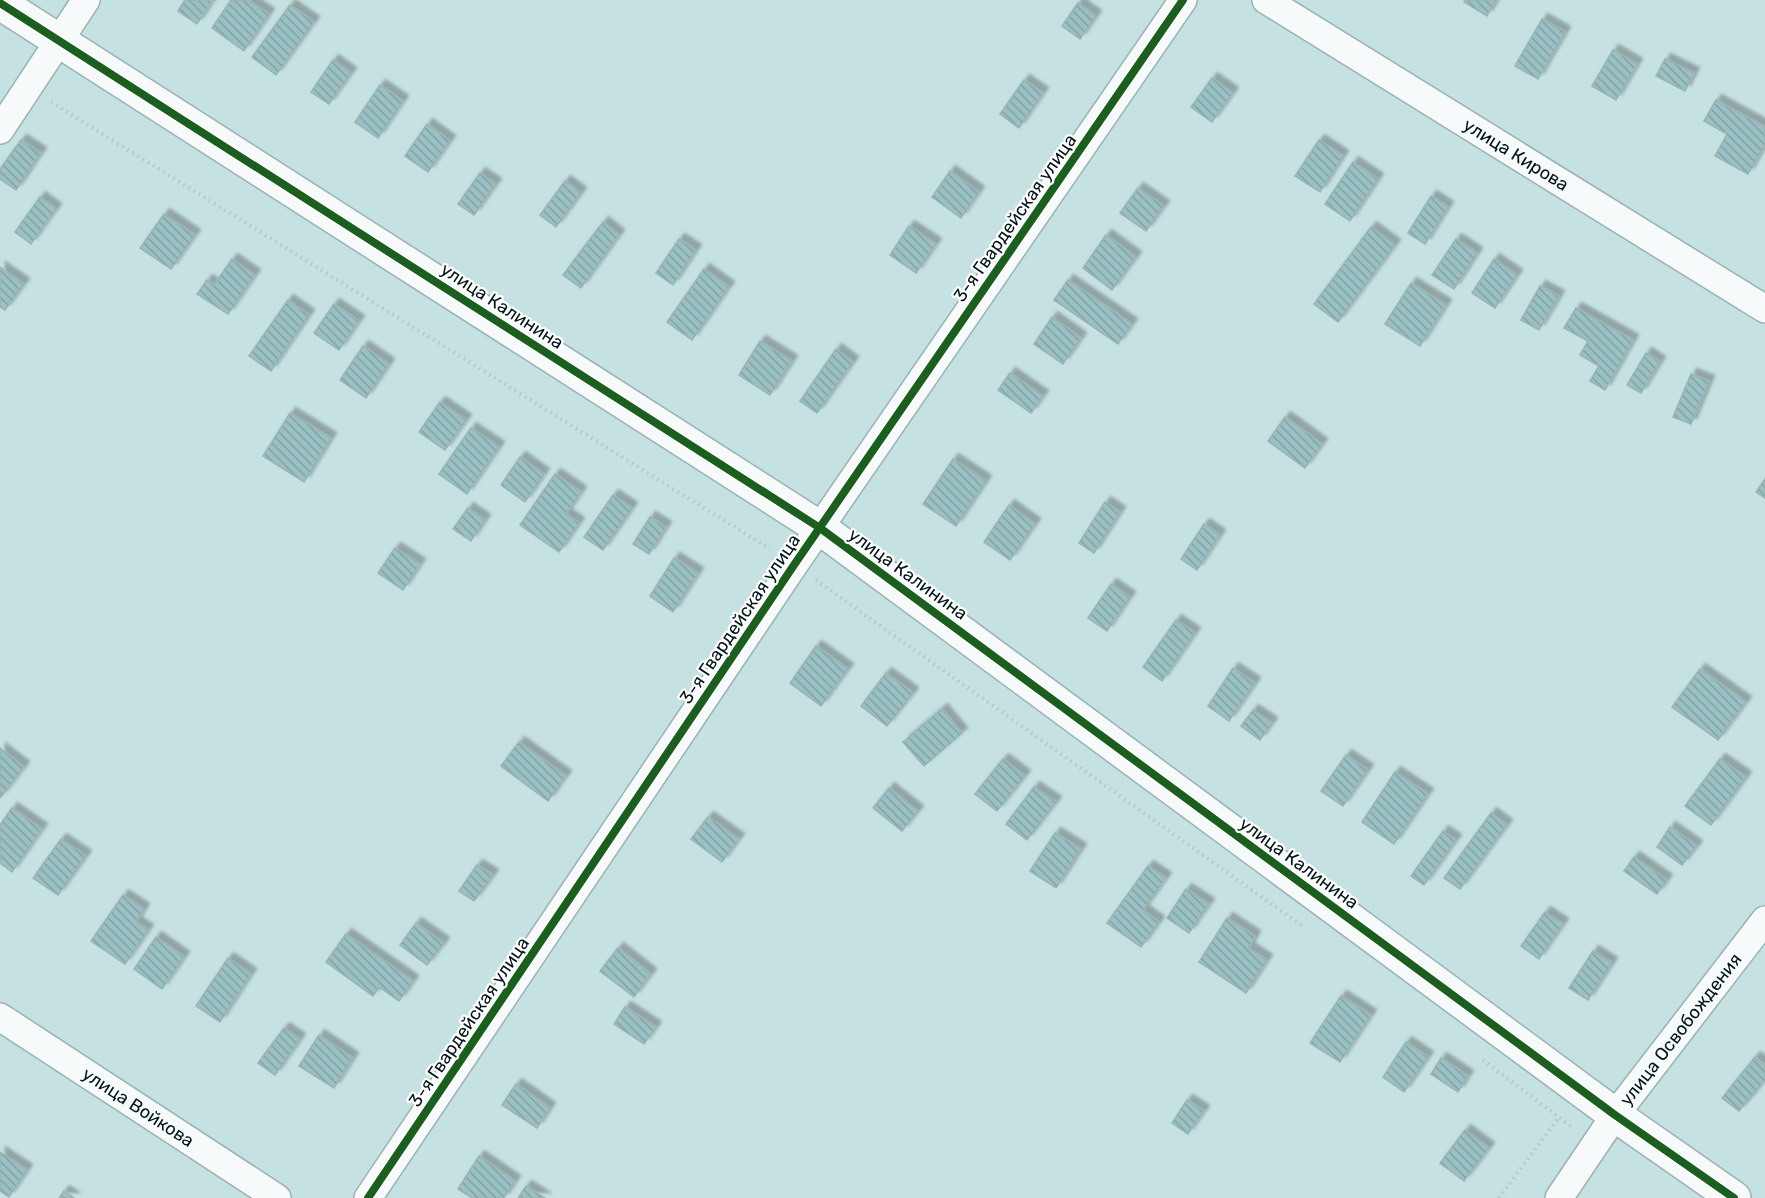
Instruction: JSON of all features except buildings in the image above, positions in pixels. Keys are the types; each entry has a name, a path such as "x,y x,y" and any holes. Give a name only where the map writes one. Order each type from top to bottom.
{"street":[{"path":"0,130 86,0"},
{"name":"3-я Гвардейская улица","path":"368,1198 794,565 1183,0"},
{"name":"улица Кирова","path":"1266,0 1765,309"},
{"name":"улица Калинина","path":"0,3 820,528 1615,1115 1734,1198"},
{"name":"улица Освобождения","path":"1559,1198 1615,1115 1765,920"},
{"name":"улица Войкова","path":"0,1017 277,1198"}],"path":[{"path":"28,87 794,565 1307,930"},
{"path":"1475,1054 1594,1144"},
{"path":"1499,1198 1559,1117 1567,1115"}],"cycle path":[{"path":"368,1198 794,565 1183,0"},
{"path":"0,3 820,528 1615,1115 1734,1198"}]}
